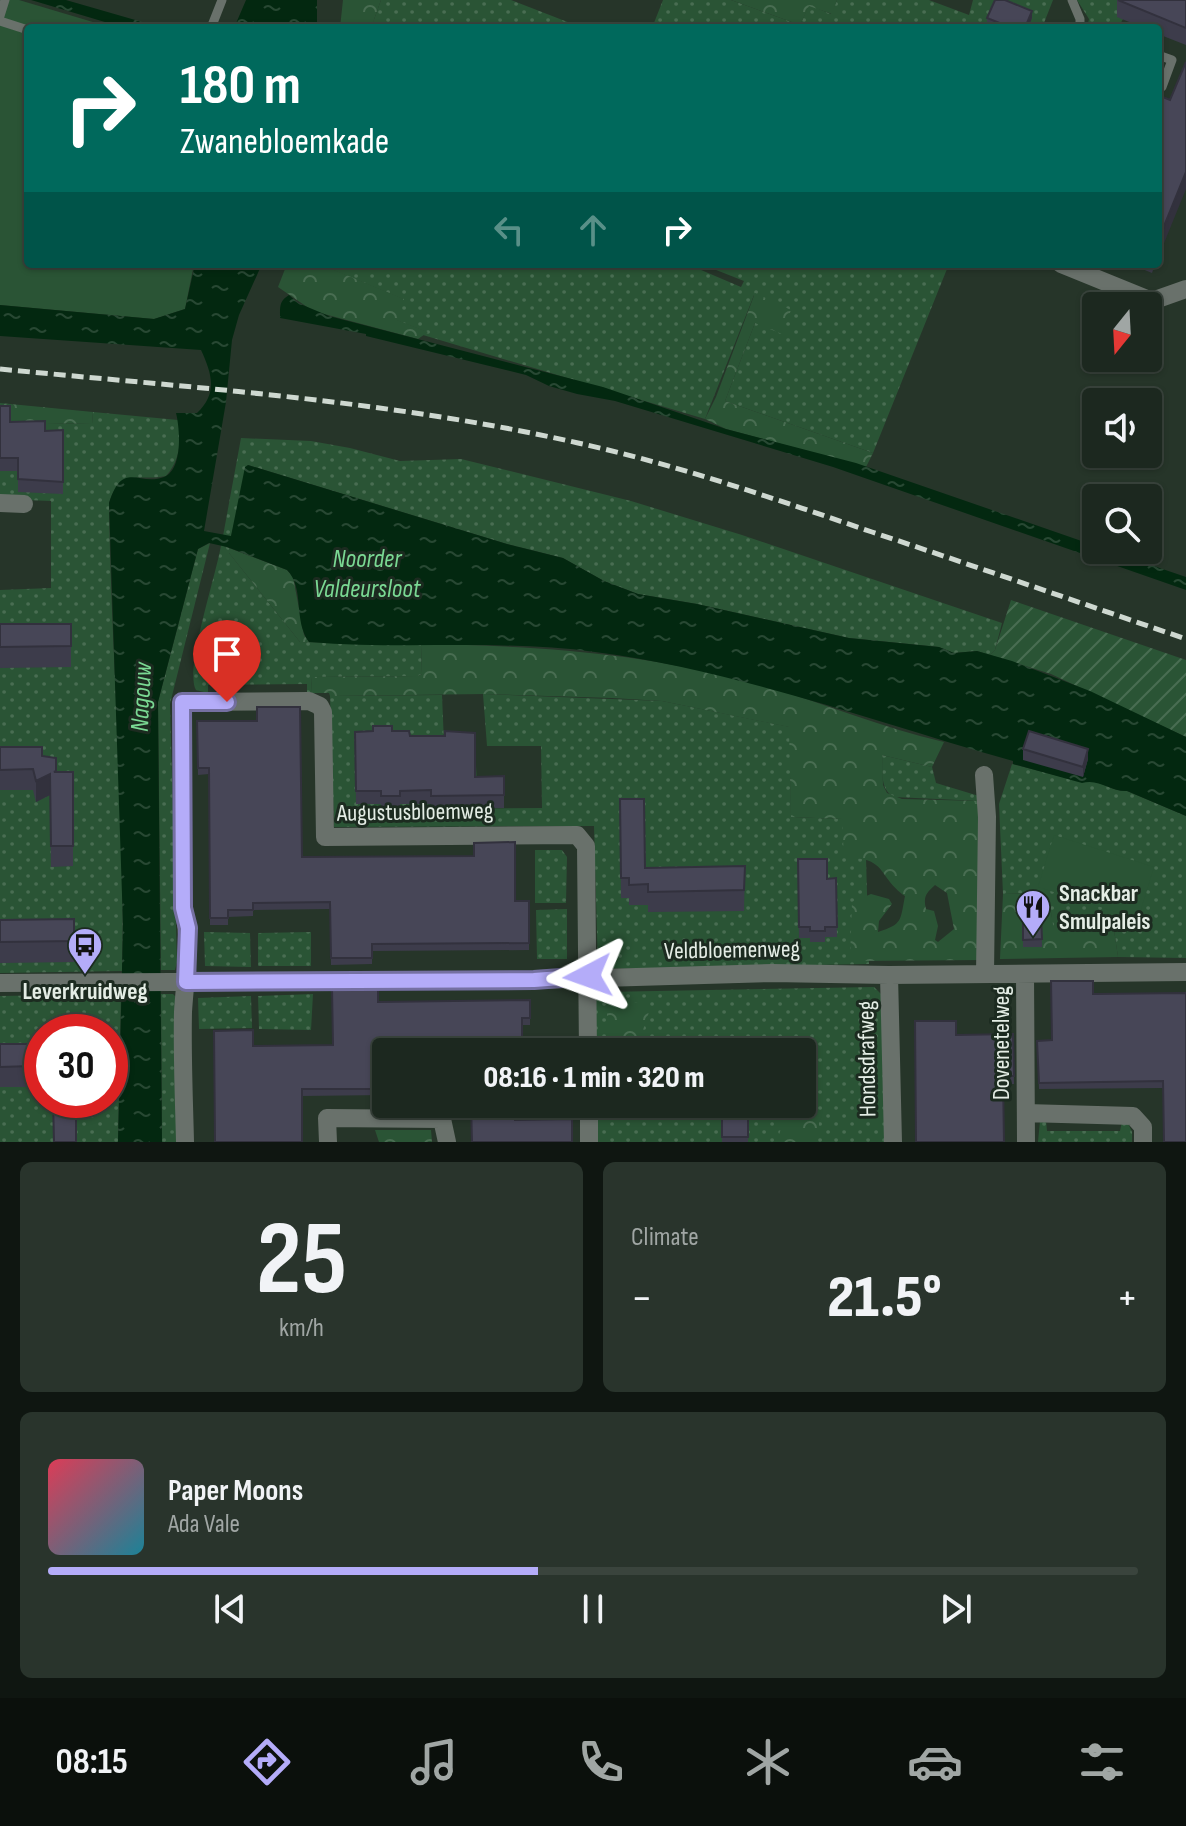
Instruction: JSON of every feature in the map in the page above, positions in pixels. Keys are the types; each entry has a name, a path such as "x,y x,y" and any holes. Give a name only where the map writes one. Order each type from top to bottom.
{"street":[{"path":"1071,268 1152,301 1186,289"},
{"path":"0,503 24,504"},
{"name":"Augustusbloemweg","path":"179,982 188,928 183,908 182,702 309,701 320,706 323,712 325,837 577,835 583,839 586,846 588,976"},
{"path":"984,775 987,817 985,974"},
{"name":"Veldbloemenweg","path":"0,983 534,980 588,976 772,973 1186,972"},
{"name":"Dovenetelweg","path":"1025,974 1026,1142"},
{"name":"Hondsdrafweg","path":"889,975 893,1142"},
{"path":"588,976 588,1038"},
{"path":"179,982 185,1142"},
{"name":"Dovenetelweg","path":"1026,1113 1133,1116 1143,1127 1143,1142"},
{"path":"328,1142 327,1118 442,1119 447,1142"},
{"path":"589,1118 589,1142"}],"lane":[{"path":"5,0 0,18 24,28"},
{"path":"213,24 222,0"},
{"path":"1072,0 1080,24"},
{"path":"1162,56 1172,60 1162,87"}],"green space":[{"path":"0,0 19,0 100,24 24,24 24,268 193,268 185,309 154,319 0,305"},
{"path":"343,0 381,0 372,24 340,24"},
{"path":"381,0 511,0 573,24 372,24"},
{"path":"663,0 731,0 797,24 654,24"},
{"path":"731,0 837,0 832,14 809,6 800,24"},
{"path":"837,0 929,0 969,15 973,0 1053,0 1044,24 800,24 809,5 831,14"},
{"path":"1077,0 1170,0 1160,24 1144,24 1123,18 1121,24 1088,24 1089,19"},
{"path":"285,268 329,268 404,299 397,320 428,332 418,339 313,311 278,287"},
{"path":"328,268 696,268 741,287 744,281 711,268 947,268 873,453 725,401 755,323 754,295 705,419 423,335 427,332 396,320 403,299"},
{"path":"755,293 791,310 782,334 755,323 725,401 873,453 866,467 726,429 705,419"},
{"path":"0,403 93,412 92,424 0,422"},
{"path":"93,412 178,420 180,435 177,457 166,476 125,480 114,491 109,503 122,854 122,971 0,973 0,590 51,588 51,501 0,499 0,422 92,424"},
{"path":"241,438 311,441 400,461 461,459 631,501 1002,623 995,650 990,655 977,651 954,653 939,647 849,638 638,594 604,581 563,558 507,544 248,465 231,537 223,536"},
{"path":"210,543 170,704 177,962 175,970 161,970 158,702 198,549"},
{"path":"221,545 229,548 229,553 300,642 421,644 422,674 312,677 311,693 307,693 307,684 208,685 208,693 196,690 194,663"},
{"path":"229,548 287,570 293,577 304,635 309,642 300,642 229,553"},
{"path":"1011,600 1186,660 1186,737 1051,674 990,655 995,650"},
{"path":"421,644 545,649 624,657 746,681 944,742 932,767 882,755 883,785 887,793 902,799 980,801 981,960 850,961 852,902 871,894 889,899 892,904 879,921 878,932 892,927 899,920 905,896 875,864 858,858 844,858 842,819 791,817 789,727 662,701 483,694 330,696 329,693 311,693 312,677 422,674","holes":["935,885 947,893 954,929 938,942 935,940 938,926 934,911 926,909 925,898"]},
{"path":"483,694 662,701 790,727 791,817 842,819 866,858 869,964 598,969 594,826 334,827 330,696 442,695 445,767 476,766 477,783 450,792 451,809 542,808 541,746 487,746"},
{"path":"882,755 932,767 936,783 979,796 980,801 894,797 884,784"},
{"path":"1012,764 1127,791 1186,816 1186,958 1118,957 1114,930 1053,930 1051,912 1034,893 1003,894 999,804"},
{"path":"1054,835 1154,867 1138,919 1038,887"},
{"path":"535,850 562,850 567,857 566,903 535,903"},
{"path":"1034,893 1047,903 1054,930 1114,930 1118,957 1000,959 1003,894"},
{"path":"567,909 567,959 537,959 536,910"},
{"path":"204,932 250,933 251,967 205,966"},
{"path":"311,932 311,966 258,966 258,933"},
{"path":"874,987 882,995 885,1142 597,1142 596,1118 816,1118 816,1038 595,1038 594,1002 603,992"},
{"path":"121,994 121,1014 24,1014 24,1118 118,1118 118,1142 0,1142 0,996"},
{"path":"161,994 176,997 179,1142 162,1142"},
{"path":"313,994 311,1030 259,1029 258,996"},
{"path":"251,996 252,1028 199,1029 198,998"},
{"path":"641,1002 649,1012 642,1033 636,1038 607,1038 607,1004"},
{"path":"816,1113 819,1114 819,1127 812,1142 778,1142 785,1120 816,1118"},
{"path":"1046,1120 1047,1131 1120,1131 1122,1121 1127,1121 1132,1142 1038,1142 1040,1121"},
{"path":"375,1130 431,1130 432,1142 379,1142"}],"water":[{"path":"31,0 66,0 149,24 112,24"},
{"path":"246,0 317,0 317,24 236,24"},
{"name":"Noorder Valdeursloot","path":"194,268 260,268 239,315 232,340 226,402 204,531 231,536 245,467 248,465 507,544 563,558 604,581 638,594 849,638 939,647 954,653 977,651 1012,661 1090,691 1186,737 1186,816 1127,791 1094,782 1082,783 1013,764 1013,761 806,699 649,661 560,648 309,642 301,624 296,586 287,570 209,543 198,549 158,702 162,1142 118,1142 119,1118 128,1118 128,1014 121,1014 123,925 109,503 114,490 126,478 155,479 170,473 179,448 176,413 197,413 204,406 210,391 210,375 201,350 0,336 0,305 154,319 185,309"},
{"path":"289,295 298,303 329,316 603,387 726,429 856,463 1082,541 1082,554 833,467 615,401 577,394 526,375 366,334 280,318 280,307"},
{"path":"1111,564 1148,564 1186,577 1186,590"}],"building":[{"path":"995,0 1005,0 1032,11 1027,24 1002,24 987,18"},
{"path":"1118,0 1186,0 1186,28"},
{"path":"1186,62 1186,172 1162,231 1162,97 1170,100"},
{"path":"0,406 10,406 10,422 45,421 45,431 63,430 63,482 18,479 18,458 0,458"},
{"path":"0,624 71,624 71,646 0,647"},
{"path":"257,707 300,707 302,857 474,856 474,843 515,842 515,901 529,901 529,943 372,944 372,958 331,958 330,902 253,903 253,910 228,910 228,918 210,918 209,768 198,768 197,721 257,721"},
{"path":"373,726 392,726 392,731 409,731 410,736 445,736 445,731 475,733 475,777 504,776 504,795 431,796 431,790 400,791 400,796 381,796 381,791 356,791 355,732 373,731"},
{"path":"1029,731 1088,749 1083,767 1023,749"},
{"path":"0,747 42,747 42,756 56,758 54,772 73,772 73,846 51,846 50,774 36,781 33,769 0,770"},
{"path":"620,799 644,799 645,868 745,866 744,890 648,892 648,884 629,885 629,878 621,878"},
{"path":"798,859 827,859 827,879 836,878 837,927 810,931 810,927 799,927"},
{"path":"1023,914 1041,914 1042,939 1023,940"},
{"path":"74,919 74,941 0,942 0,920"},
{"path":"1051,981 1093,981 1093,994 1186,993 1186,1142 1164,1142 1163,1081 1039,1083 1037,1041 1052,1040"},
{"path":"378,988 378,1002 530,1000 530,1018 522,1018 522,1038 372,1038 372,1089 302,1089 302,1142 215,1142 214,1031 253,1030 253,1046 333,1045 332,989"},
{"path":"915,1021 956,1021 956,1035 1013,1034 1014,1076 1003,1076 1004,1142 916,1142"},
{"path":"0,1044 24,1044 24,1066 0,1067"},
{"path":"53,1118 76,1118 76,1142 54,1142"},
{"path":"471,1118 572,1119 572,1142 472,1142"},
{"path":"722,1118 748,1118 748,1137 722,1137"}],"railway":[{"path":"0,369 363,406 507,428 578,443 763,495 1186,639"}],"place":[{"name":"Snackbar Smulpaleis","path":"1033,938"},
{"name":"Leverkruidweg","path":"85,976"}],"route":[{"path":"227,702 182,702 183,908 188,928 186,982 534,980 588,976"}],"water label":[{"name":"Nagouw","path":"142,697"}]}
